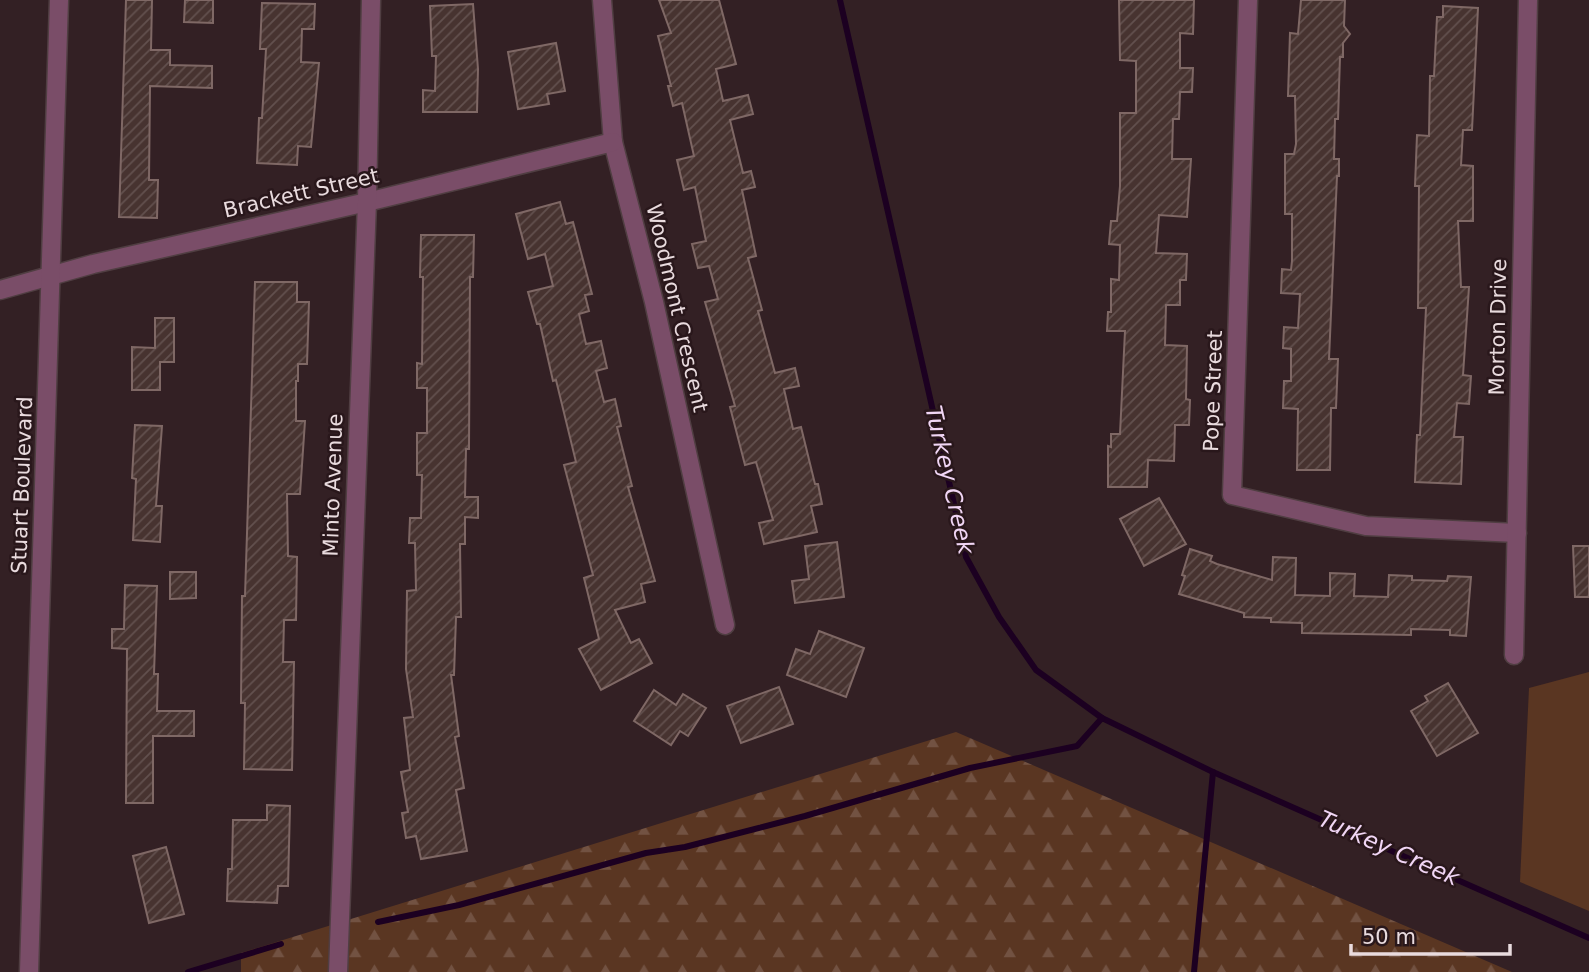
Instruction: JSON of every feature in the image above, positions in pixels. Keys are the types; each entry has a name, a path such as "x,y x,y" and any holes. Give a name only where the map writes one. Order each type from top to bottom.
{"street":[{"name":"Stuart Boulevard","path":"29,972 59,0"},
{"name":"Minto Avenue","path":"338,972 367,202 371,0"},
{"name":"Woodmont Crescent","path":"602,0 612,142 654,302 725,625"},
{"name":"Pope Street","path":"1248,0 1232,495 1366,526 1517,533"},
{"name":"Morton Drive","path":"1514,655 1528,0"},
{"name":"Brackett Street","path":"0,290 93,264 367,202 612,142"}],"green space":[{"path":"1589,672 1589,911 1520,882 1529,688"},
{"path":"956,732 1512,972 241,972 241,953"}],"building":[{"path":"126,0 152,0 151,50 170,50 170,65 212,66 212,88 150,86 149,180 158,180 157,218 119,217"},
{"path":"185,0 213,0 213,23 184,22"},
{"path":"659,0 719,0 736,64 716,69 723,101 748,95 753,114 730,120 743,173 751,171 755,187 742,190 756,256 748,258 762,310 758,311 775,373 795,368 799,386 784,389 793,429 801,427 815,484 818,484 822,504 811,506 817,532 764,544 759,523 773,520 756,462 745,465 730,407 735,406 705,302 718,299 709,266 698,268 692,244 706,241 695,187 684,190 677,160 694,156 682,103 673,106 668,86 671,86 658,36 671,33"},
{"path":"1119,0 1194,0 1193,34 1180,33 1180,68 1193,68 1192,92 1180,92 1179,119 1173,119 1172,159 1191,159 1187,217 1159,215 1156,253 1187,254 1186,280 1180,280 1180,305 1166,305 1165,345 1187,346 1186,399 1190,400 1189,425 1175,425 1174,461 1148,460 1147,487 1108,487 1108,446 1111,447 1111,434 1120,434 1125,331 1107,331 1108,312 1111,312 1111,279 1119,280 1120,245 1109,244 1111,221 1117,221 1120,186 1120,113 1136,113 1136,61 1120,60"},
{"path":"1301,0 1345,0 1344,26 1350,34 1343,43 1343,57 1340,57 1338,119 1335,119 1334,159 1339,159 1339,176 1329,359 1338,359 1336,408 1331,408 1330,470 1297,470 1298,409 1283,408 1284,381 1291,381 1291,349 1283,348 1284,327 1298,328 1300,294 1281,293 1282,269 1291,270 1292,261 1292,214 1285,214 1285,154 1294,154 1296,144 1295,96 1288,96 1290,33 1298,34"},
{"path":"262,3 315,4 314,29 302,29 301,62 319,63 311,147 298,146 297,165 257,163 266,49 260,49"},
{"path":"473,4 478,69 477,112 423,112 423,90 435,91 436,56 432,56 430,6"},
{"path":"1443,6 1478,8 1472,130 1463,130 1461,165 1473,166 1473,221 1458,221 1461,287 1469,287 1463,375 1471,376 1469,404 1457,403 1454,437 1463,437 1461,484 1415,482 1426,308 1418,308 1419,186 1415,186 1417,135 1429,136 1430,76 1434,76 1437,17 1443,17"},
{"path":"556,43 565,91 547,94 549,104 518,109 508,52"},
{"path":"560,202 566,224 573,222 592,294 585,295 589,311 579,314 586,344 601,341 607,368 596,371 604,402 615,399 621,426 617,427 632,486 628,487 655,581 641,584 645,602 615,610 631,643 639,639 652,663 601,690 579,649 599,639 584,578 593,575 564,465 576,462 556,380 553,381 540,324 537,324 528,292 553,286 545,254 528,259 516,214"},
{"path":"421,235 474,235 473,277 470,277 469,449 466,449 465,497 478,497 478,518 465,517 465,544 460,544 461,617 456,617 454,675 451,675 459,736 455,737 464,788 456,790 467,851 421,859 416,836 406,838 402,813 408,812 401,772 410,770 404,718 413,717 406,669 407,591 416,590 415,543 409,543 410,518 421,518 422,475 417,475 417,433 427,433 427,388 417,388 417,363 422,364"},
{"path":"255,282 297,282 297,302 309,302 307,364 298,364 296,381 296,421 305,421 300,494 287,494 288,556 297,557 296,620 284,620 283,662 294,662 292,770 244,769 245,703 241,703 242,596 245,596"},
{"path":"155,318 174,318 174,362 160,362 160,390 132,390 132,347 155,348"},
{"path":"135,425 162,426 156,506 162,506 160,542 133,540"},
{"path":"1159,498 1186,544 1144,566 1120,519"},
{"path":"837,542 844,597 795,603 792,581 809,579 805,546"},
{"path":"1573,546 1589,546 1589,597 1575,597"},
{"path":"1190,549 1212,556 1210,561 1217,564 1272,580 1273,557 1296,558 1295,595 1330,596 1330,573 1355,574 1354,596 1388,597 1389,575 1412,576 1412,580 1447,581 1448,576 1471,577 1466,636 1450,635 1450,630 1411,629 1411,635 1302,633 1302,623 1271,622 1271,618 1244,617 1244,613 1179,594"},
{"path":"170,572 196,572 196,598 170,599"},
{"path":"125,585 157,586 154,674 158,674 157,711 194,711 194,736 153,736 153,803 126,803 127,649 112,648 112,629 124,629"},
{"path":"819,631 864,648 846,697 787,675 796,649 810,654"},
{"path":"1448,683 1478,733 1437,756 1411,711 1428,701 1425,696"},
{"path":"779,687 793,724 741,743 727,706"},
{"path":"654,690 676,705 683,694 706,708 688,736 680,731 671,745 634,721"},
{"path":"267,805 290,806 288,886 278,886 277,903 227,901 228,869 232,869 233,820 267,820"},
{"path":"166,847 184,914 149,923 133,856"}],"waterway":[{"name":"Turkey Creek","path":"840,0 966,557 999,617 1036,670 1102,718 1213,772 1589,938"},
{"path":"378,922 459,905 646,853 685,847 805,816 970,768 1077,746 1102,718"},
{"path":"1194,972 1213,772"},
{"path":"188,972 281,944"}]}
